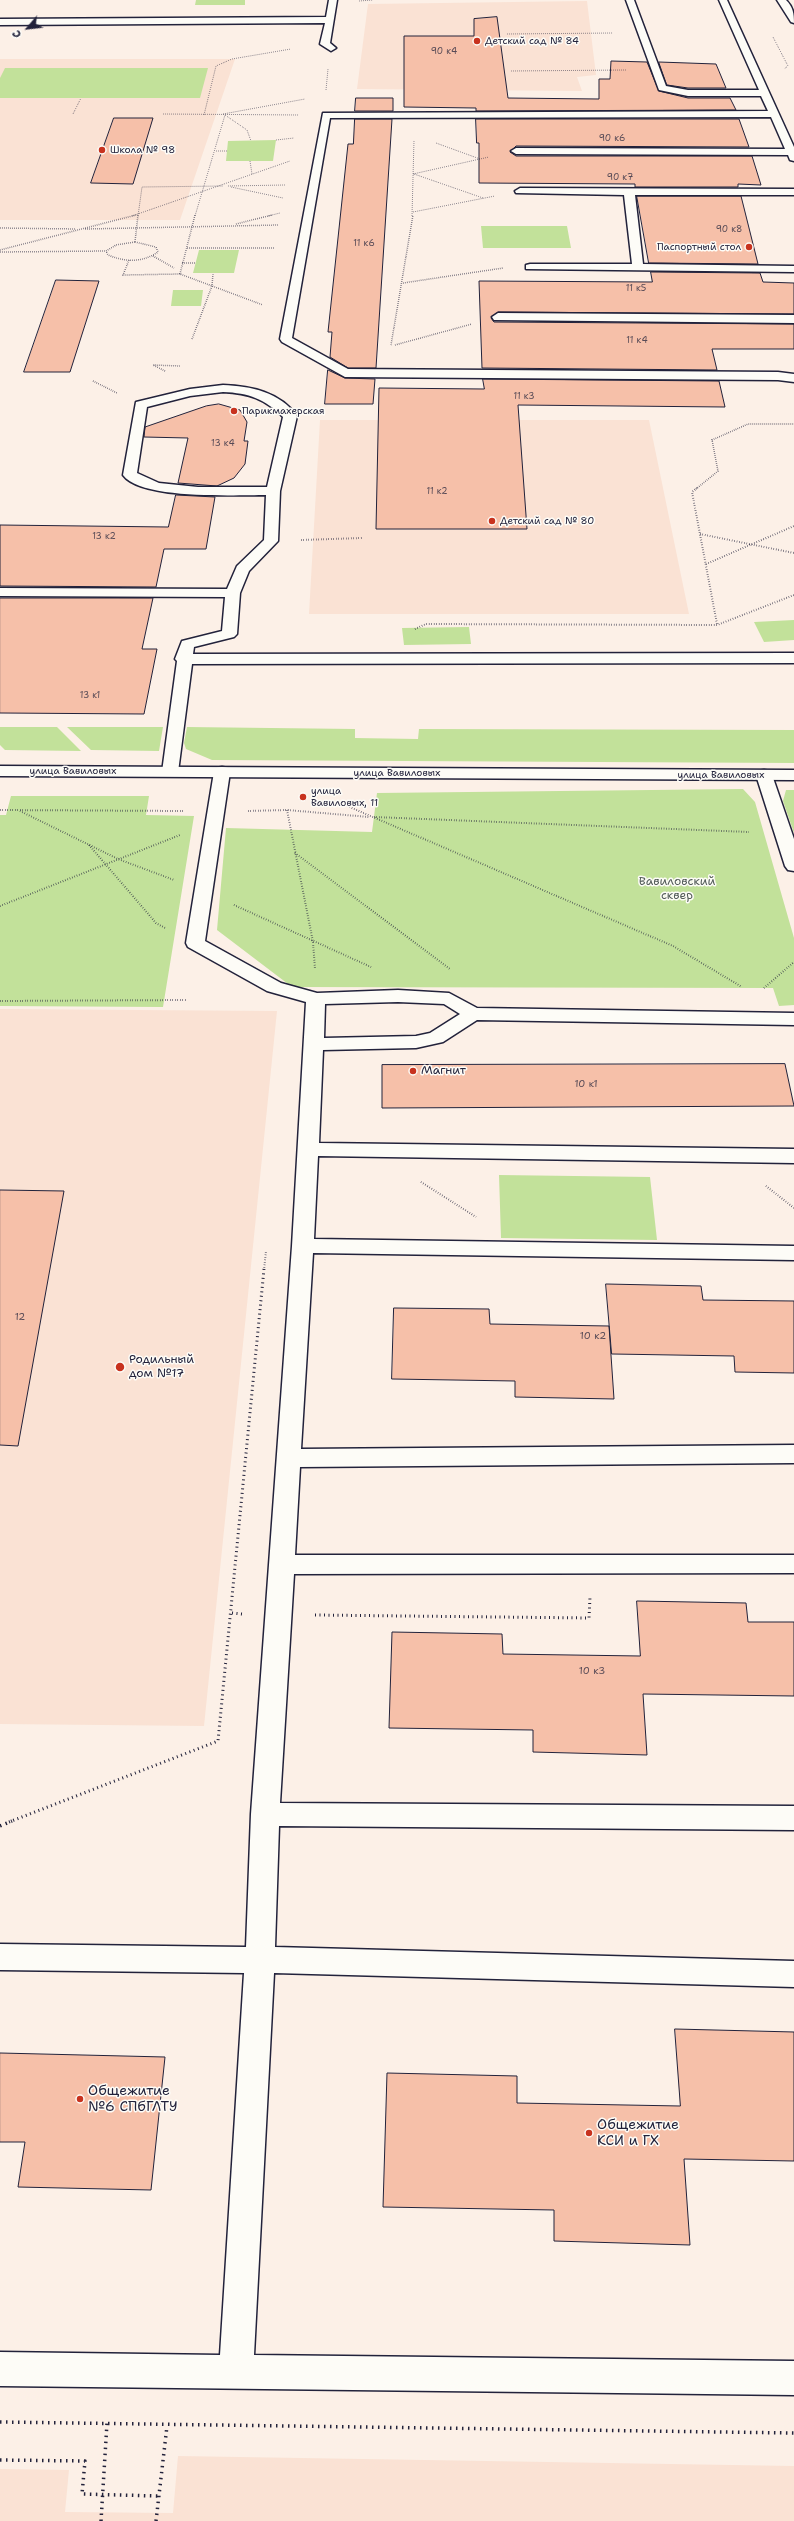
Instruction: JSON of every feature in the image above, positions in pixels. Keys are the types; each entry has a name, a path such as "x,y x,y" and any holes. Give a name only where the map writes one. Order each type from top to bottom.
{"street":[{"path":"331,48 325,44 333,0"},
{"path":"630,0 662,88 688,93 764,94"},
{"path":"516,151 792,155 723,0"},
{"path":"787,3 794,20"},
{"path":"0,22 330,20"},
{"path":"773,114 326,115 286,340 345,372 778,376 794,378"},
{"path":"520,191 794,192"},
{"path":"629,191 638,268"},
{"path":"530,267 794,269"},
{"path":"498,317 794,319"},
{"path":"170,772 187,644 229,634 233,593 242,569 271,541 273,491 290,416 272,399 241,390 200,389 141,405 130,475 156,487 198,490 273,491"},
{"path":"0,592 233,593"},
{"path":"184,659 794,658"},
{"name":"улица Вавиловых","path":"0,771 794,775"},
{"path":"222,772 195,943 274,986 316,999 398,996 449,1000 472,1014 515,1016 794,1019"},
{"path":"764,775 794,866"},
{"path":"236,2372 260,1960 265,1814 290,1458 316,999"},
{"path":"314,1044 416,1042 436,1038 472,1014"},
{"path":"308,1149 794,1156"},
{"path":"303,1246 794,1253"},
{"path":"290,1458 794,1454"},
{"path":"283,1565 794,1564"},
{"path":"265,1814 794,1818"},
{"path":"0,1957 260,1960 794,1974"},
{"path":"0,2369 794,2378"}],"path":[{"path":"508,34 641,33"},
{"path":"204,115 216,66 232,59 294,48"},
{"path":"326,115 323,112 331,48"},
{"path":"511,71 655,70"},
{"path":"215,115 325,95"},
{"path":"73,114 81,98"},
{"path":"163,114 326,115"},
{"path":"225,115 247,130 251,141"},
{"path":"180,274 192,226 216,151 225,115"},
{"path":"415,115 413,212 403,283 391,346 435,373"},
{"path":"414,134 480,159"},
{"path":"216,151 227,151"},
{"path":"413,174 516,151"},
{"path":"0,251 140,214 201,195 252,174 302,157 319,156"},
{"path":"250,161 252,174"},
{"path":"413,174 484,198"},
{"path":"135,242 138,230 142,187 314,185"},
{"path":"226,186 310,204"},
{"path":"413,212 520,191"},
{"path":"232,226 310,204"},
{"path":"0,228 138,230 192,226 307,225"},
{"path":"0,251 106,251 111,246 135,242 156,247 158,252 153,256 129,260 108,255 106,251"},
{"path":"187,248 303,248"},
{"path":"153,256 174,268"},
{"path":"129,260 123,275 180,274 290,315"},
{"path":"182,264 196,263"},
{"path":"403,283 490,268 530,267"},
{"path":"192,339 212,286 213,273"},
{"path":"717,625 692,492 718,471 712,440 748,424 794,424"},
{"path":"706,564 794,526"},
{"path":"700,534 794,553"},
{"path":"271,541 362,538"},
{"path":"412,630 426,624 717,625 794,595"},
{"path":"335,801 673,946 743,988"},
{"path":"0,810 214,816 287,810 371,817 783,833"},
{"path":"287,810 313,942 316,999"},
{"path":"0,906 105,864 214,816"},
{"path":"87,844 156,923 195,943"},
{"path":"295,853 452,970"},
{"path":"0,1001 186,1000"},
{"path":"372,1150 527,1249"},
{"path":"0,1826 218,1741 266,1249 303,1246"},
{"path":"279,1614 589,1618 592,1564"},
{"path":"0,2422 107,2423 167,2426 794,2433"},
{"path":"101,2521 107,2423"},
{"path":"156,2521 167,2426"},
{"path":"0,2460 85,2461 82,2494 158,2496"}],"shaded area":[{"name":"Детский сад № 84","path":"587,1 596,75 577,77 582,91 357,89 368,4"},
{"name":"Школа № 98","path":"0,59 235,59 180,220 0,220"},
{"name":"Детский сад № 80","path":"320,420 649,420 689,614 309,614"},
{"name":"Родильный дом №17","path":"0,1009 277,1011 204,1726 0,1724"},
{"path":"178,2456 794,2466 794,2521 0,2521 0,2469 69,2470 65,2512 173,2513"}],"green space":[{"path":"196,0 245,0 245,5 195,5"},
{"path":"5,68 208,68 200,98 0,98 0,78"},
{"path":"276,140 273,161 226,161 228,141"},
{"path":"481,226 567,226 571,248 483,248"},
{"path":"199,250 239,250 234,273 193,273"},
{"path":"173,290 203,290 201,306 171,306"},
{"path":"794,620 794,640 764,642 754,622"},
{"path":"469,627 471,644 404,645 402,628"},
{"path":"0,727 57,727 81,751 5,750 0,745"},
{"path":"67,727 163,727 159,751 91,750"},
{"path":"187,727 355,729 355,738 418,739 419,729 794,730 794,763 212,760 186,749 184,743"},
{"name":"Вавиловский сквер","path":"743,789 755,802 794,938 794,1005 779,1006 773,988 292,987 217,930 226,828 372,832 377,793"},
{"path":"786,790 794,790 794,833 783,801"},
{"path":"11,796 149,796 146,815 194,816 163,1007 0,1006 0,815 6,815"},
{"path":"499,1175 650,1177 657,1240 501,1238"}],"building":[{"path":"497,17 508,98 599,99 599,79 610,79 611,61 647,62 659,91 688,98 730,98 736,110 476,111 476,108 404,107 404,36 474,36 474,19"},
{"path":"659,62 716,64 726,88 688,88 667,85"},
{"path":"356,98 393,98 393,111 355,111"},
{"path":"114,118 153,118 133,184 91,183"},
{"path":"355,119 392,119 376,368 348,368 330,357 332,332 328,332 348,144 353,144"},
{"path":"476,119 739,119 749,147 516,146 510,152 516,156 752,156 761,185 738,184 738,187 635,187 635,184 479,183 479,143 477,143"},
{"path":"637,196 741,196 758,264 649,263"},
{"path":"651,272 760,273 763,282 794,283 794,314 498,312 491,318 494,322 794,324 794,349 712,349 717,370 482,368 479,281 652,282"},
{"path":"56,280 99,281 70,372 24,372"},
{"path":"328,370 345,378 375,379 373,404 325,404"},
{"path":"483,379 719,381 725,407 518,405 527,529 376,529 379,388 484,389"},
{"path":"219,404 240,410 247,422 244,441 248,441 245,464 234,478 217,486 178,483 188,438 144,437 145,427 206,406"},
{"path":"176,495 215,497 206,549 164,549 156,587 0,586 0,525 168,527"},
{"path":"0,598 153,598 142,649 157,649 144,714 0,713"},
{"path":"785,1064 794,1106 382,1108 382,1065"},
{"path":"0,1190 64,1191 18,1446 0,1445"},
{"path":"606,1284 701,1286 703,1300 794,1301 794,1373 735,1372 734,1356 612,1354"},
{"path":"394,1308 489,1309 490,1324 609,1326 614,1399 515,1397 515,1381 392,1379"},
{"path":"637,1601 746,1603 748,1622 794,1622 794,1696 643,1694 647,1755 533,1752 533,1730 389,1728 392,1632 502,1634 503,1654 640,1656"},
{"name":"Общежитие КСИ и ГХ","path":"675,2029 794,2032 794,2161 684,2159 690,2245 554,2241 554,2210 383,2207 387,2073 517,2076 517,2103 680,2106"},
{"name":"Общежитие №6 СПбГЛТУ","path":"0,2053 165,2057 151,2190 18,2187 25,2142 0,2142"}],"place":[{"name":"Детский сад № 84","path":"477,41"},
{"name":"Школа № 98","path":"102,150"},
{"name":"Паспортный стол","path":"749,247"},
{"name":"Парикмахерская","path":"234,411"},
{"name":"Детский сад № 80","path":"492,521"},
{"name":"улица Вавиловых, 11","path":"303,797"},
{"name":"Магнит","path":"413,1071"},
{"name":"Родильный дом №17","path":"120,1367"},
{"name":"Общежитие №6 СПбГЛТУ","path":"80,2099"},
{"name":"Общежитие КСИ и ГХ","path":"589,2133"}]}
